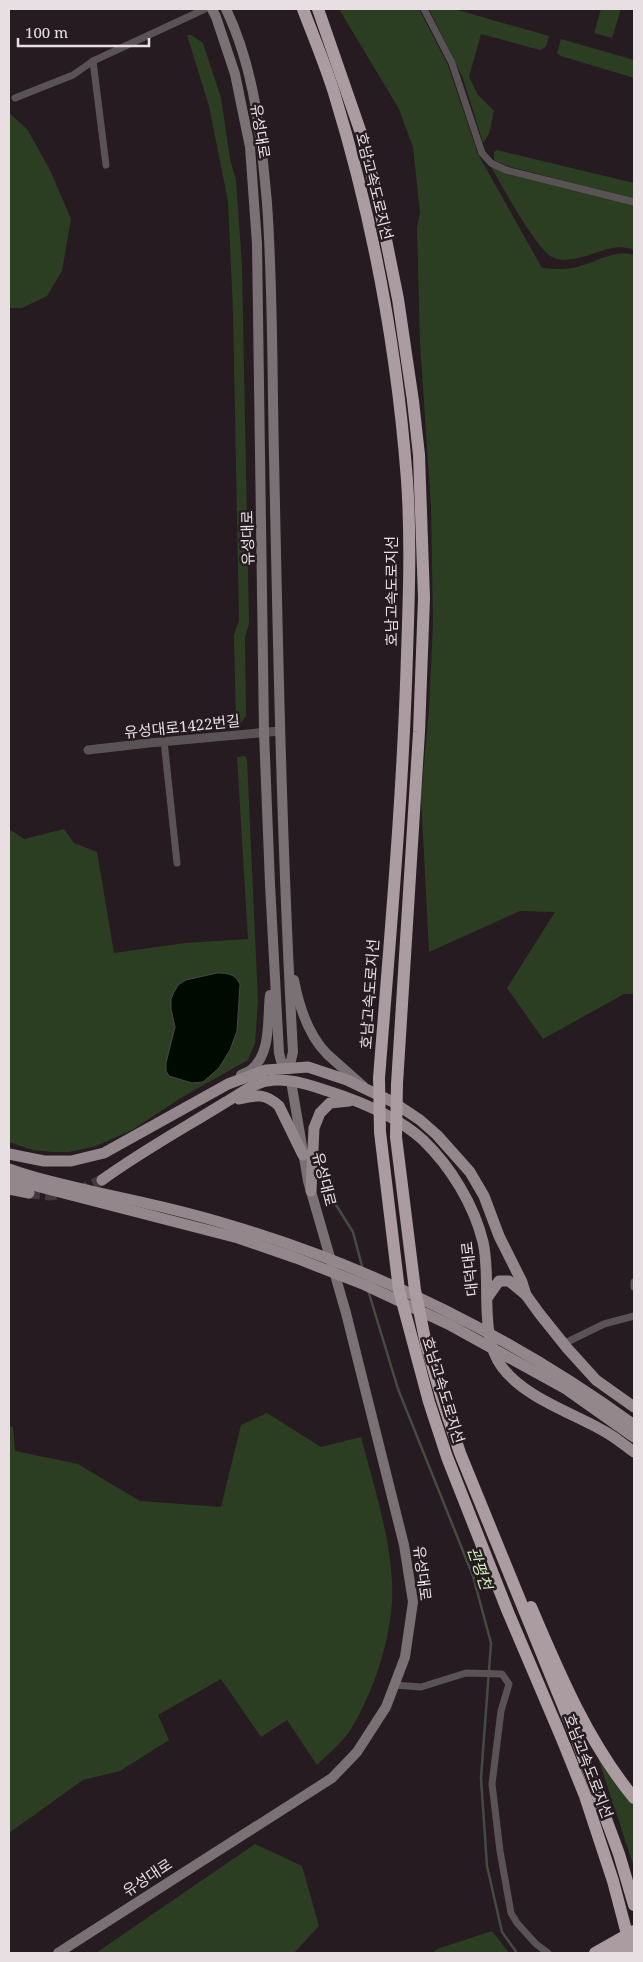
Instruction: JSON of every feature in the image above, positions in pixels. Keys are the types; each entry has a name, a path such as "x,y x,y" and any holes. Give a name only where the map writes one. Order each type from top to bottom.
{"highway":[{"name":"호남고속도로지선","path":"303,9 334,93 364,202 383,292 397,379 407,482 409,579 405,726 380,1078 380,1132 399,1290 429,1402 447,1457 508,1612 585,1796 613,1881 632,1953"},
{"name":"호남고속도로지선","path":"318,9 362,136 378,200 398,299 419,455 424,598 419,732 396,1084 396,1137 415,1290 426,1344 460,1453 575,1735 619,1854 634,1904"},
{"path":"460,1453 472,1464 570,1696 608,1764 634,1798"},
{"path":"613,1881 612,1899 623,1953"},
{"path":"595,1953 634,1930"},
{"path":"614,1953 634,1942"}],"main road":[{"name":"유성대로","path":"212,9 236,74 250,147 257,244 264,732 279,1053 281,1061 289,1069"},
{"name":"유성대로","path":"58,1953 332,1778 358,1752 386,1707 405,1657 413,1602 404,1545 346,1313 311,1191 289,1069 293,1052 287,947 280,731 270,244 261,135 255,101 240,40 226,9"},
{"path":"287,947 302,1014 309,1028 326,1054 366,1088"},
{"path":"9,1154 44,1161 71,1161 104,1153 252,1069 265,1046 275,970"},
{"path":"228,1084 262,1071 308,1067 366,1088 393,1102 420,1120 470,1172 484,1196 526,1295 563,1344 596,1380 634,1407"},
{"name":"대덕대로","path":"228,1102 243,1092 267,1081 291,1081 358,1101 403,1125 423,1140 451,1172 471,1209 484,1244 488,1325 495,1356 502,1367 518,1385 604,1431 634,1452"},
{"path":"341,1095 338,1086 344,1083 366,1088"},
{"path":"102,1180 140,1153 228,1102 256,1095 273,1101 279,1106 303,1155"},
{"path":"311,1191 314,1128 317,1117 330,1103 343,1100 358,1101"},
{"path":"9,1169 51,1182 156,1206 238,1233"},
{"path":"9,1179 238,1233 314,1254 385,1282 434,1305 513,1353 634,1437"},
{"path":"9,1189 29,1193"},
{"path":"487,1298 500,1281 509,1281 526,1295"},
{"path":"513,1353 590,1393 634,1425"}],"street":[{"path":"15,98 73,75 93,61 205,9"},
{"path":"424,9 452,63 482,153 491,163 506,170 634,202"},
{"path":"93,61 106,165"},
{"name":"유성대로1422번길","path":"88,750 280,731"},
{"path":"164,741 177,863"},
{"path":"563,1344 604,1324 634,1316"},
{"path":"394,1685 421,1687 466,1673 502,1674 508,1684 500,1711 492,1784 500,1852 511,1913 517,1923 536,1944 548,1953"}],"green space":[{"path":"339,9 419,9 448,65 478,154 542,268 573,268 612,255 634,255 634,994 624,994 543,1039 507,988 555,912 520,911 429,952 421,797 429,709 433,624 431,508 420,342 417,228 420,213 413,147 399,109"},
{"path":"429,9 454,9 549,36 546,47 540,50 481,34 469,77 478,95 494,111 489,134 483,143 463,78"},
{"path":"601,9 621,9 612,38 594,33"},
{"path":"187,35 191,35 203,43 221,98 230,159 236,180 242,265 249,624 245,637 246,716 241,723 236,724 234,635 239,621 233,311 228,201 209,106"},
{"path":"561,39 634,60 634,78 561,56 557,53"},
{"path":"9,113 27,129 50,170 71,219 62,271 47,296 22,308 9,308"},
{"path":"497,150 634,183 634,199 507,166 494,160 494,152"},
{"path":"490,165 634,204 634,250 622,247 565,260 552,257 545,252 528,229"},
{"path":"245,756 247,759 258,1001 255,1043 248,1060 184,1096 132,1130 96,1146 69,1152 52,1152 33,1150 9,1142 9,829 24,839 64,829 74,843 97,852 114,953 185,943 248,939 237,757","holes":["217,973 240,984 237,1031 192,1083 169,1076 166,1063 175,1027 171,1009 186,980"]},
{"path":"267,1413 321,1447 361,1437 377,1497 390,1561 392,1602 384,1652 379,1668 359,1715 348,1734 317,1765 287,1720 261,1737 221,1679 158,1715 169,1740 120,1771 83,1780 9,1833 9,1426 13,1427 15,1451 78,1464 140,1501 221,1507 241,1425"},
{"path":"598,1758 634,1805 634,1867"},
{"path":"255,1844 302,1866 319,1926 294,1953 96,1953"},
{"path":"492,1931 509,1953 433,1953 437,1949"}],"shaded area":[{"path":"217,973 231,975 240,984 237,1031 230,1050 219,1068 203,1082 192,1083 169,1076 166,1071 166,1063 175,1027 171,1009 171,999 174,992 178,985 186,980"}],"waterway":[{"name":"관평천","path":"336,1205 353,1232 363,1270"},
{"name":"관평천","path":"368,1290 398,1389 473,1576 491,1643 481,1778 487,1866 502,1932 517,1953"}],"tunnel":[{"path":"78,1191 102,1180"},
{"path":"29,1193 60,1194"}]}
